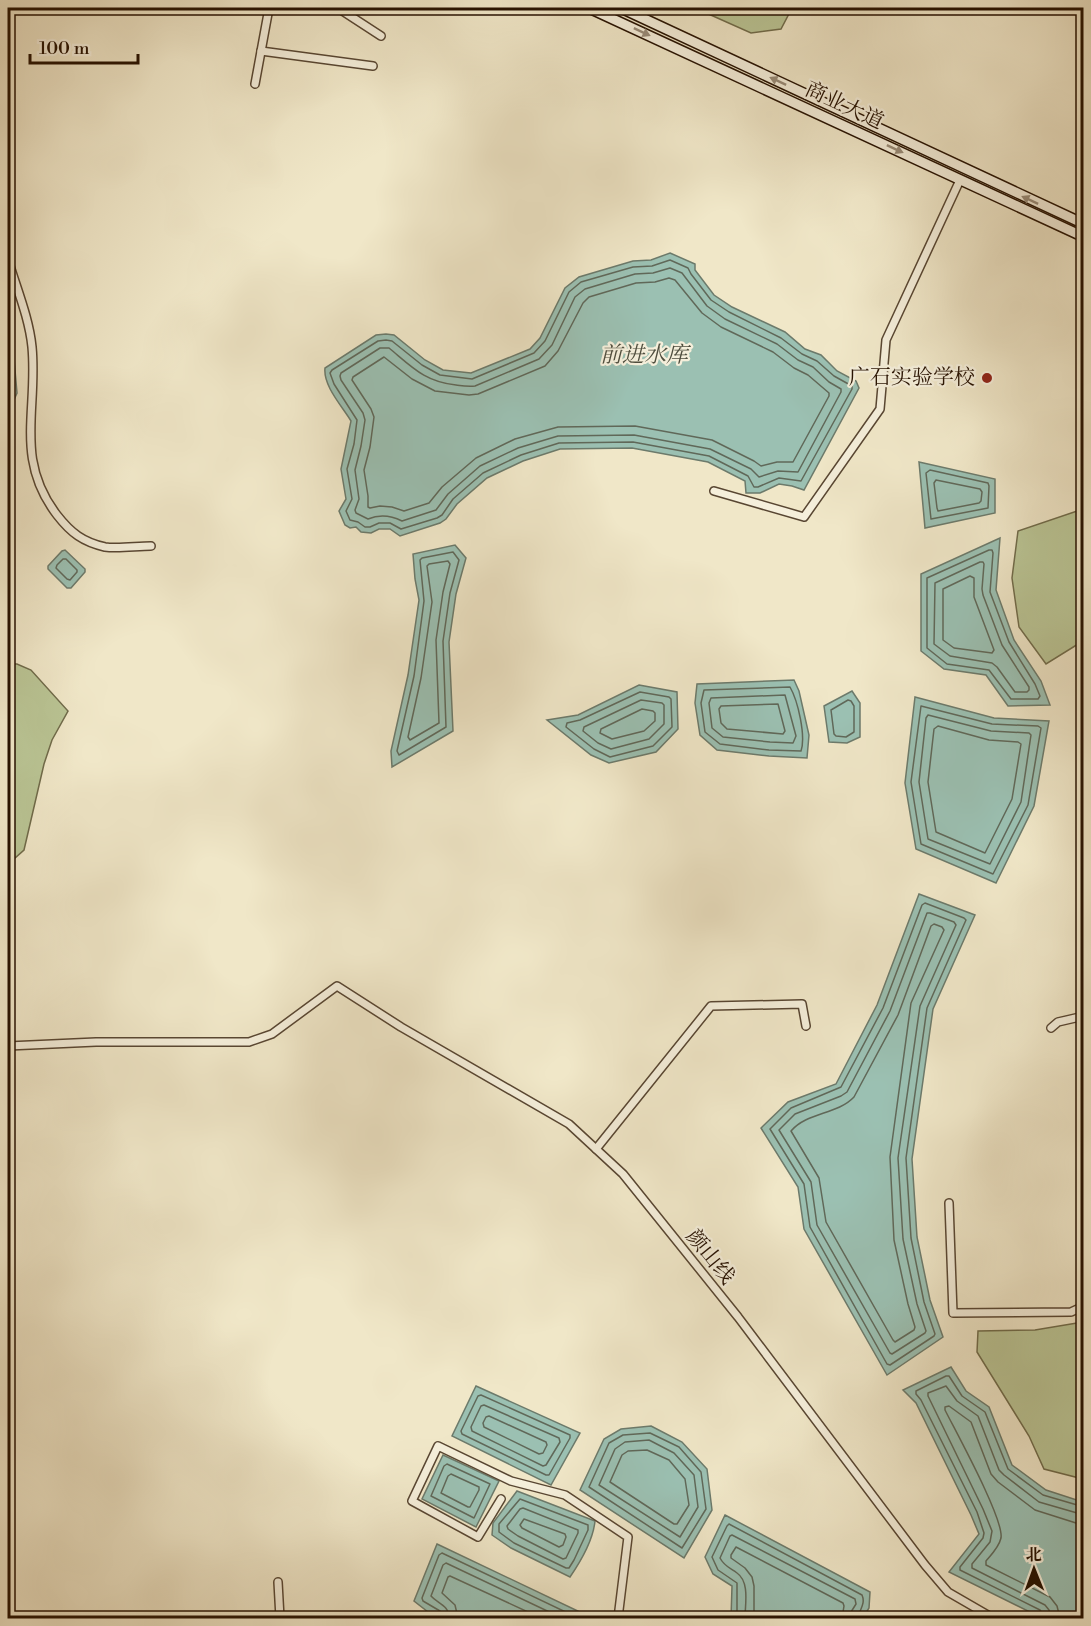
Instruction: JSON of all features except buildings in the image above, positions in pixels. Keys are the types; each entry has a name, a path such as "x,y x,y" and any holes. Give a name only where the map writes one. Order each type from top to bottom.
{"main road":[{"name":"商业大道","path":"589,8 1083,237"},
{"name":"商业大道","path":"621,8 1083,224"}],"street":[{"path":"255,84 269,8"},
{"path":"338,8 381,36"},
{"path":"261,51 373,66"},
{"path":"714,491 804,517 880,410 886,340 960,180"},
{"path":"8,259 32,346 30,447 33,468 40,488 63,522 82,540 107,547 151,546"},
{"name":"颜山线","path":"8,1046 96,1042 249,1042 272,1034 337,986 401,1028 568,1124 623,1174 738,1317 948,1592 993,1618"},
{"path":"596,1149 711,1006 802,1004 806,1026"},
{"path":"1051,1028 1058,1022 1083,1016"},
{"path":"949,1203 953,1313 1071,1312 1083,1306"},
{"path":"501,1499 478,1537 412,1501 438,1446 511,1481 565,1495 628,1537 618,1618"},
{"path":"278,1582 280,1618"}],"shaded area":[{"path":"695,8 792,8 781,29 751,33"},
{"path":"1083,509 1083,641 1046,664 1019,627 1012,578 1018,531"},
{"path":"8,664 17,664 31,670 68,711 52,740 44,764 24,850 15,858 8,860"},
{"path":"1084,1322 1083,1479 1044,1469 1029,1436 977,1352 978,1331 1035,1330"}],"water":[{"name":"前进水库","path":"670,253 695,264 695,270 714,295 732,307 785,332 805,349 821,355 837,371 856,381 859,388 804,490 779,484 760,493 746,493 745,481 708,462 632,448 560,449 523,461 487,478 457,504 446,519 440,523 400,536 390,529 379,529 371,533 361,532 356,527 350,528 345,525 339,511 346,499 341,469 351,421 330,389 325,368 376,335 386,334 394,335 425,360 443,370 471,373 530,349 540,338 565,288 579,277 633,261 651,260"},
{"path":"8,313 17,393 13,402 8,404"},
{"path":"919,462 995,479 995,513 925,528"},
{"path":"1000,538 996,590 1014,640 1041,681 1050,705 1008,706 986,675 944,669 921,651 921,574"},
{"path":"455,545 466,558 456,594 449,642 453,731 392,767 391,751 408,675 419,600 413,554"},
{"path":"65,550 85,569 71,588 67,588 48,569 48,566"},
{"path":"794,680 799,691 809,735 807,758 717,750 700,735 695,703 697,684"},
{"path":"639,685 677,692 678,729 656,752 609,763 591,755 547,720 578,715"},
{"path":"852,691 860,703 860,737 847,743 829,742 824,706"},
{"path":"915,697 994,718 1049,721 1034,806 996,883 916,849 905,783"},
{"path":"919,894 975,915 933,1009 912,1159 917,1237 930,1300 943,1337 887,1375 804,1229 798,1187 761,1128 788,1102 836,1084 877,1005"},
{"path":"951,1367 966,1391 989,1407 1012,1465 1046,1490 1083,1502 1083,1618 1042,1618 949,1572 979,1534 916,1403 903,1390"},
{"path":"476,1386 580,1433 551,1485 452,1436"},
{"path":"651,1426 682,1442 707,1469 712,1510 684,1558 580,1490 604,1439 621,1429"},
{"path":"443,1455 499,1481 476,1527 422,1499"},
{"path":"517,1491 595,1521 589,1543 570,1577 511,1548 492,1535 493,1523"},
{"path":"725,1515 870,1592 869,1608 863,1618 731,1618 732,1586 713,1574 705,1557"},
{"path":"437,1544 582,1613 582,1618 444,1618 432,1615 414,1601"}],"place":[{"name":"广石实验学校","path":"987,378"}]}
